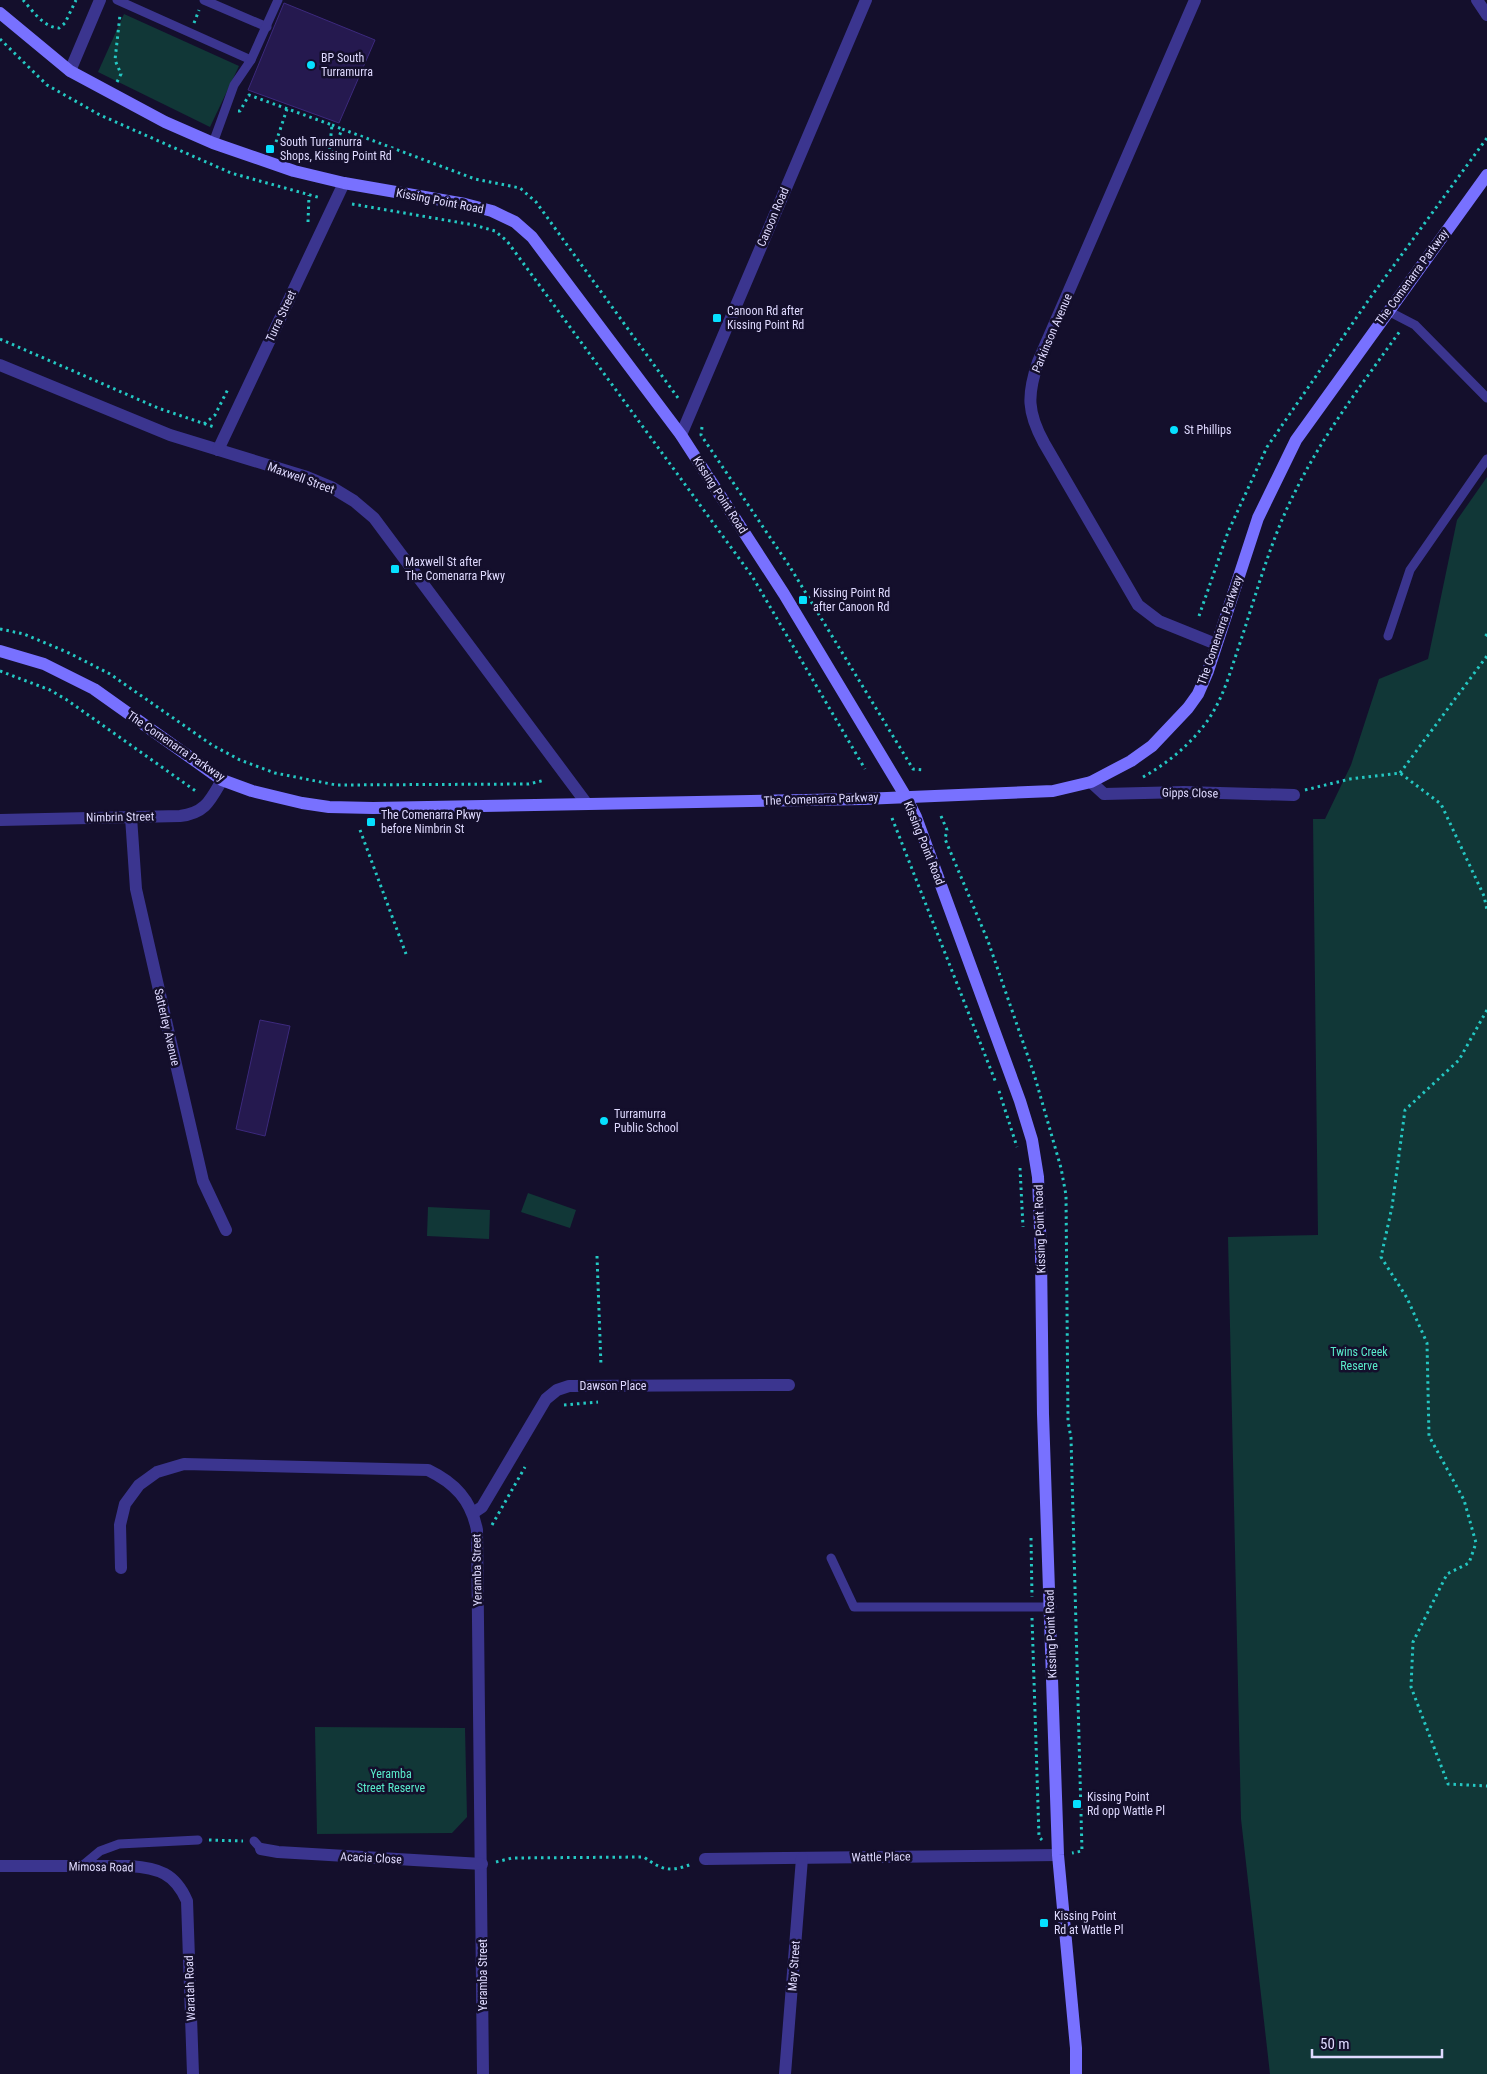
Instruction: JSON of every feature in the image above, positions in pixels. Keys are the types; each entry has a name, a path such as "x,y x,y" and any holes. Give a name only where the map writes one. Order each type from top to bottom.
{"main road":[{"name":"Kissing Point Road","path":"0,13 70,71 118,98 212,143 272,164 344,183 464,204 492,211 515,222 532,237 681,435 784,594 906,797 916,817 959,933 1032,1140 1038,1177 1043,1414 1058,1855 1076,2048 1076,2074"},
{"name":"The Comenarra Parkway","path":"0,651 44,664 94,690 222,780 277,798 329,806 373,808 864,799 1053,792 1091,782 1131,761 1152,746 1171,728 1198,694 1208,671 1258,518 1296,440 1487,174"}],"street":[{"path":"70,71 100,0"},
{"name":"Canoon Road","path":"681,435 866,0"},
{"name":"Parkinson Avenue","path":"1195,0 1038,362 1032,380 1030,409 1035,426 1044,443 1138,604 1159,620 1216,644"},
{"path":"1477,0 1487,15"},
{"name":"Turra Street","path":"218,450 344,183"},
{"name":"Maxwell Street","path":"0,365 170,435 306,477 331,487 354,501 374,518 587,804"},
{"name":"Nimbrin Street","path":"0,820 193,814 210,802 222,780"},
{"name":"Gipps Close","path":"1091,782 1104,794 1125,792 1294,795"},
{"name":"Satterley Avenue","path":"131,817 136,888 172,1048 203,1181 226,1230"},
{"name":"Dawson Place","path":"473,1513 482,1507 546,1399 557,1390 569,1386 789,1385"},
{"name":"Yeramba Street","path":"121,1568 120,1525 125,1504 139,1484 157,1472 184,1464 428,1470 444,1477 460,1491 473,1513 477,1540 483,2074"},
{"name":"Acacia Close","path":"257,1845 278,1852 482,1864"},
{"name":"Wattle Place","path":"704,1859 1058,1855"},
{"name":"May Street","path":"786,2074 802,1858"},
{"name":"Mimosa Road","path":"0,1866 130,1866 148,1868 172,1878 182,1889 187,1901"},
{"name":"Waratah Road","path":"187,1901 193,2074"}],"lane":[{"path":"117,0 251,60"},
{"path":"204,0 267,27"},
{"path":"212,143 234,85 251,60 278,0"},
{"path":"1388,311 1415,325 1487,398"},
{"path":"1388,636 1410,570 1487,459"},
{"path":"831,1558 854,1607 1051,1607"},
{"path":"82,1866 100,1851 119,1844 198,1840"}],"path":[{"path":"23,0 42,21 52,27 59,28 65,23 76,0"},
{"path":"116,84 121,74 115,60 121,10"},
{"path":"276,142 287,109"},
{"path":"100,115 103,110"},
{"path":"332,125 342,129"},
{"path":"1199,616 1228,532 1267,447 1370,298 1487,138"},
{"path":"352,204 474,224 495,231 507,241 752,576 864,769"},
{"path":"1125,792 1132,783 1162,767 1192,740 1208,719 1224,691 1270,552 1295,491 1325,437 1407,321"},
{"path":"0,338 158,408 214,427"},
{"path":"700,435 790,567 913,769 924,770"},
{"path":"0,629 24,634 69,653 110,674 212,745 240,760 275,773 336,785 530,784 545,780"},
{"path":"1400,773 1487,656"},
{"path":"0,671 50,690 67,700 198,793"},
{"path":"1294,795 1308,788 1350,779 1400,773 1441,804 1484,896 1487,910"},
{"path":"892,818 998,1090 1019,1155"},
{"path":"360,830 406,954"},
{"path":"1487,1010 1459,1060 1405,1110 1392,1207 1381,1257 1407,1298 1427,1343 1429,1436 1464,1500 1476,1543 1469,1563 1447,1574 1413,1642 1411,1687 1448,1784 1487,1786"},
{"path":"1020,1165 1024,1233"},
{"path":"597,1256 601,1366"},
{"path":"558,1408 563,1405 600,1402"},
{"path":"492,1525 525,1466"},
{"path":"1031,1537 1039,1837 1058,1855"},
{"path":"198,1840 257,1845"},
{"path":"482,1864 512,1858 644,1857 658,1867 675,1870 704,1859"}],"green space":[{"path":"124,14 239,66 210,127 98,72"},
{"name":"Twins Creek Reserve","path":"1487,477 1487,2074 1270,2074 1241,1819 1228,1237 1318,1235 1313,819 1325,819 1351,765 1379,679 1428,659 1457,520"},
{"path":"528,1193 576,1210 570,1228 521,1212"},
{"path":"428,1207 490,1210 489,1239 427,1236"},
{"name":"Yeramba Street Reserve","path":"315,1727 465,1728 467,1817 452,1833 317,1834"}],"building":[{"name":"BP South Turramurra","path":"284,3 375,40 339,123 248,90"},
{"path":"260,1020 290,1026 265,1136 236,1129"}],"place":[{"name":"BP South Turramurra","path":"311,65"},
{"name":"South Turramurra Shops, Kissing Point Rd","path":"270,149"},
{"name":"Canoon Rd after Kissing Point Rd","path":"717,318"},
{"name":"St Phillips","path":"1174,430"},
{"name":"Maxwell St after The Comenarra Pkwy","path":"395,569"},
{"name":"Kissing Point Rd after Canoon Rd","path":"803,600"},
{"name":"The Comenarra Pkwy before Nimbrin St","path":"371,822"},
{"name":"Turramurra Public School","path":"604,1121"},
{"name":"Kissing Point Rd opp Wattle Pl","path":"1077,1804"},
{"name":"Kissing Point Rd at Wattle Pl","path":"1044,1923"}]}
